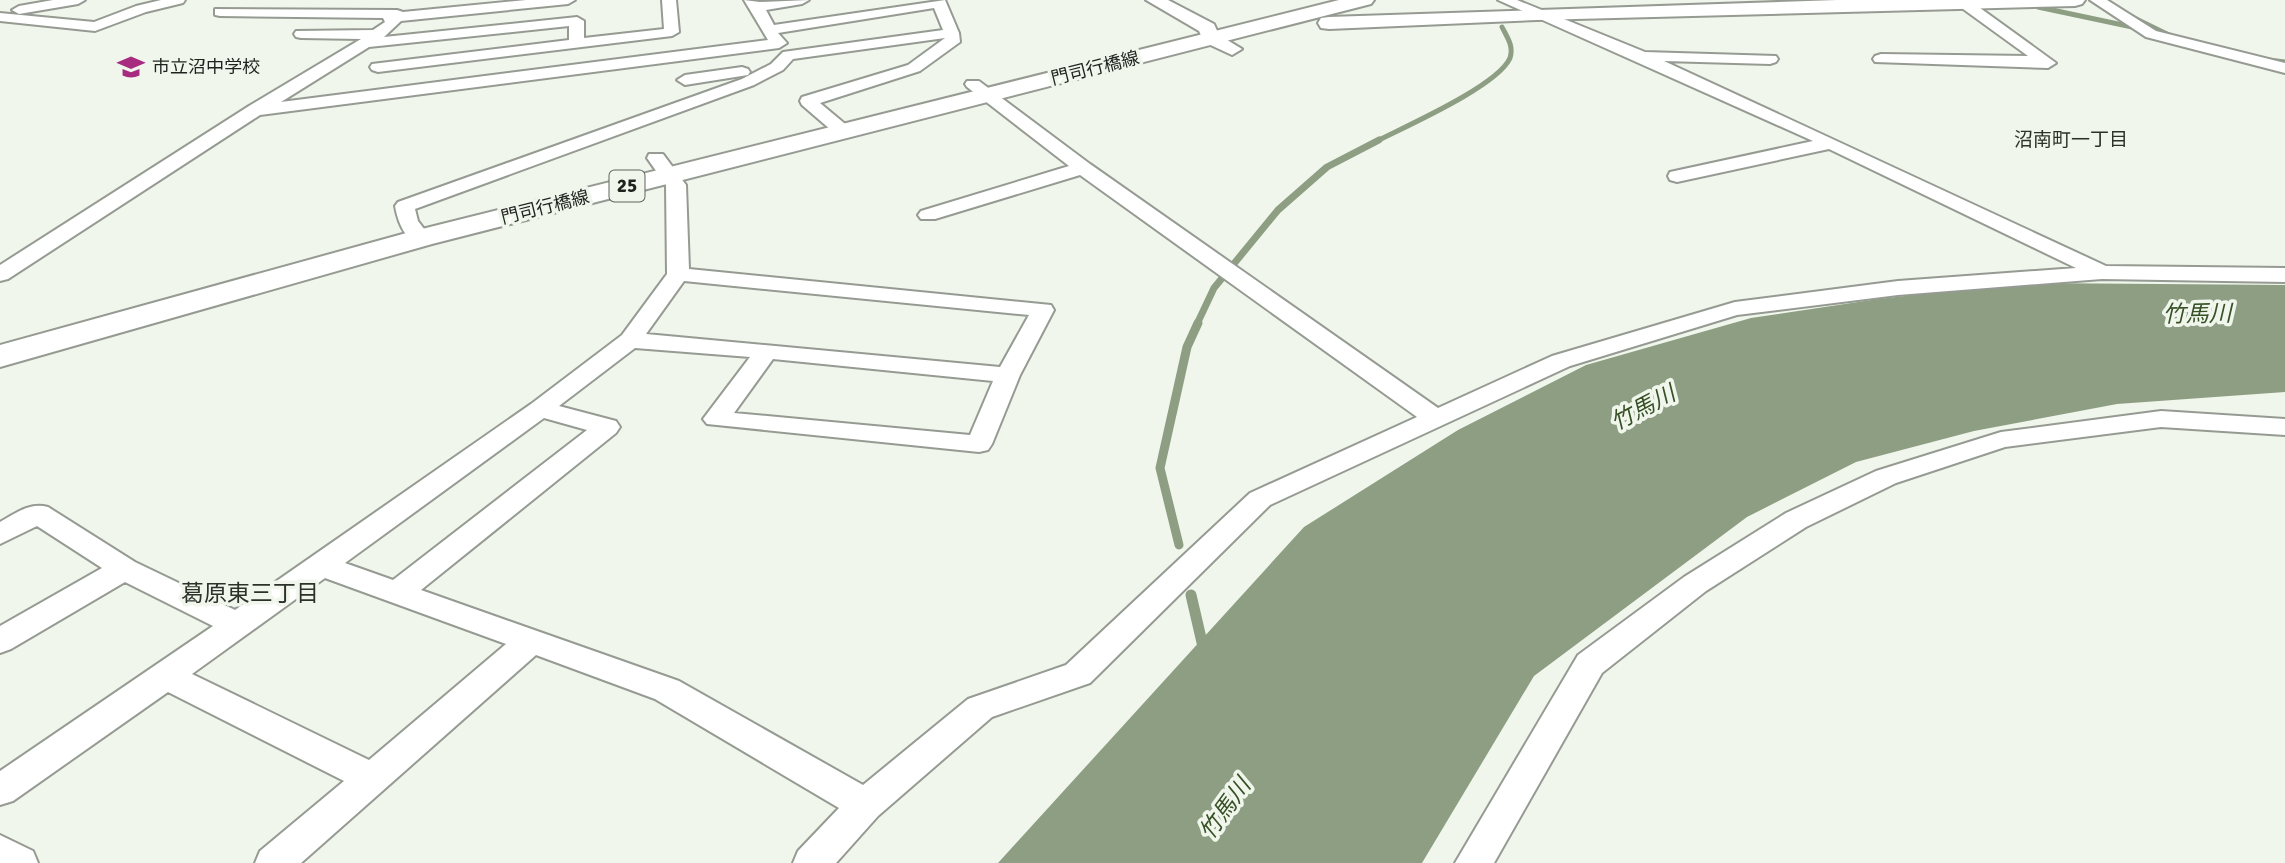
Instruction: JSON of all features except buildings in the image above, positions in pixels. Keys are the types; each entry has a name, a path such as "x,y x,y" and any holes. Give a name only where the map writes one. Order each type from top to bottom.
{"main road":[{"name":"門司行橋線","path":"1256,26 1364,11 1537,14 1847,3 2075,0"},
{"name":"門司行橋線","path":"1216,39 1330,3"},
{"name":"門司行橋線","path":"0,334 663,167 981,90 1216,39 1330,3"},
{"path":"1330,3 1350,16 1364,11"},
{"name":"門司行橋線","path":"0,356 415,230"}],"street":[{"path":"0,15 78,0"},
{"path":"0,15 95,27 141,9 178,0"},
{"path":"394,16 423,0"},
{"path":"220,12 394,16 568,0"},
{"path":"576,0 576,44"},
{"path":"378,67 672,32 669,0"},
{"path":"781,55 755,4 802,0"},
{"path":"1155,0 1216,39"},
{"path":"1505,0 1638,55 2102,272"},
{"path":"2097,0 2151,34 2285,68"},
{"path":"767,30 938,1 952,33 952,42 914,68 808,101 837,126"},
{"path":"1881,59 2051,65 1964,3"},
{"path":"0,274 255,110 372,39 394,22 394,16"},
{"path":"300,34 372,39 460,34 578,20"},
{"path":"255,110 781,55 952,33"},
{"path":"453,58 460,34"},
{"path":"685,80 781,55"},
{"path":"415,230 405,206 748,82 781,55"},
{"path":"1638,55 1770,59"},
{"path":"981,90 1083,168 1437,419"},
{"path":"1677,176 1831,143"},
{"path":"6,777 166,676 540,409 630,340 678,274 676,185 663,167"},
{"path":"928,215 1083,168"},
{"path":"812,863 865,805 980,708 1077,674 1260,499 1561,361 1735,309 1898,288 2102,272 2285,275"},
{"path":"678,274 1042,310 1008,375 979,443 716,419 768,351"},
{"path":"630,340 1008,375"},
{"path":"397,593 607,426 540,409"},
{"path":"1474,863 1590,664 1695,584 1796,520 1886,477 2001,440 2161,419 2285,427"},
{"path":"0,534 38,513 124,569 238,625"},
{"path":"321,565 667,690 865,805"},
{"path":"0,641 124,569"},
{"path":"274,863 531,641"},
{"path":"166,676 372,778"},
{"path":"0,851 19,863"}],"water":[{"name":"竹馬川","path":"2022,283 2285,285 2285,392 2117,404 1974,431 1856,462 1747,517 1534,676 1422,863 998,863 1304,527 1458,430 1586,365 1751,318 1878,299"}],"waterway":[{"path":"2038,7 2137,28"},
{"path":"2126,14 2173,37"},
{"path":"1379,140 1470,93 1502,69 1510,58 1511,49 1502,27"},
{"path":"2269,60 2285,62"},
{"path":"1197,324 1214,288 1278,210 1327,167 1379,140"},
{"path":"1375,142 1379,140"},
{"path":"1179,545 1160,468 1187,347 1198,323"},
{"path":"1191,595 1204,651"}],"place":[{"name":"市立沼中学校","path":"131,67"}],"district":[{"name":"沼南町一丁目","path":"2071,140"},
{"name":"葛原東三丁目","path":"250,593"}]}
